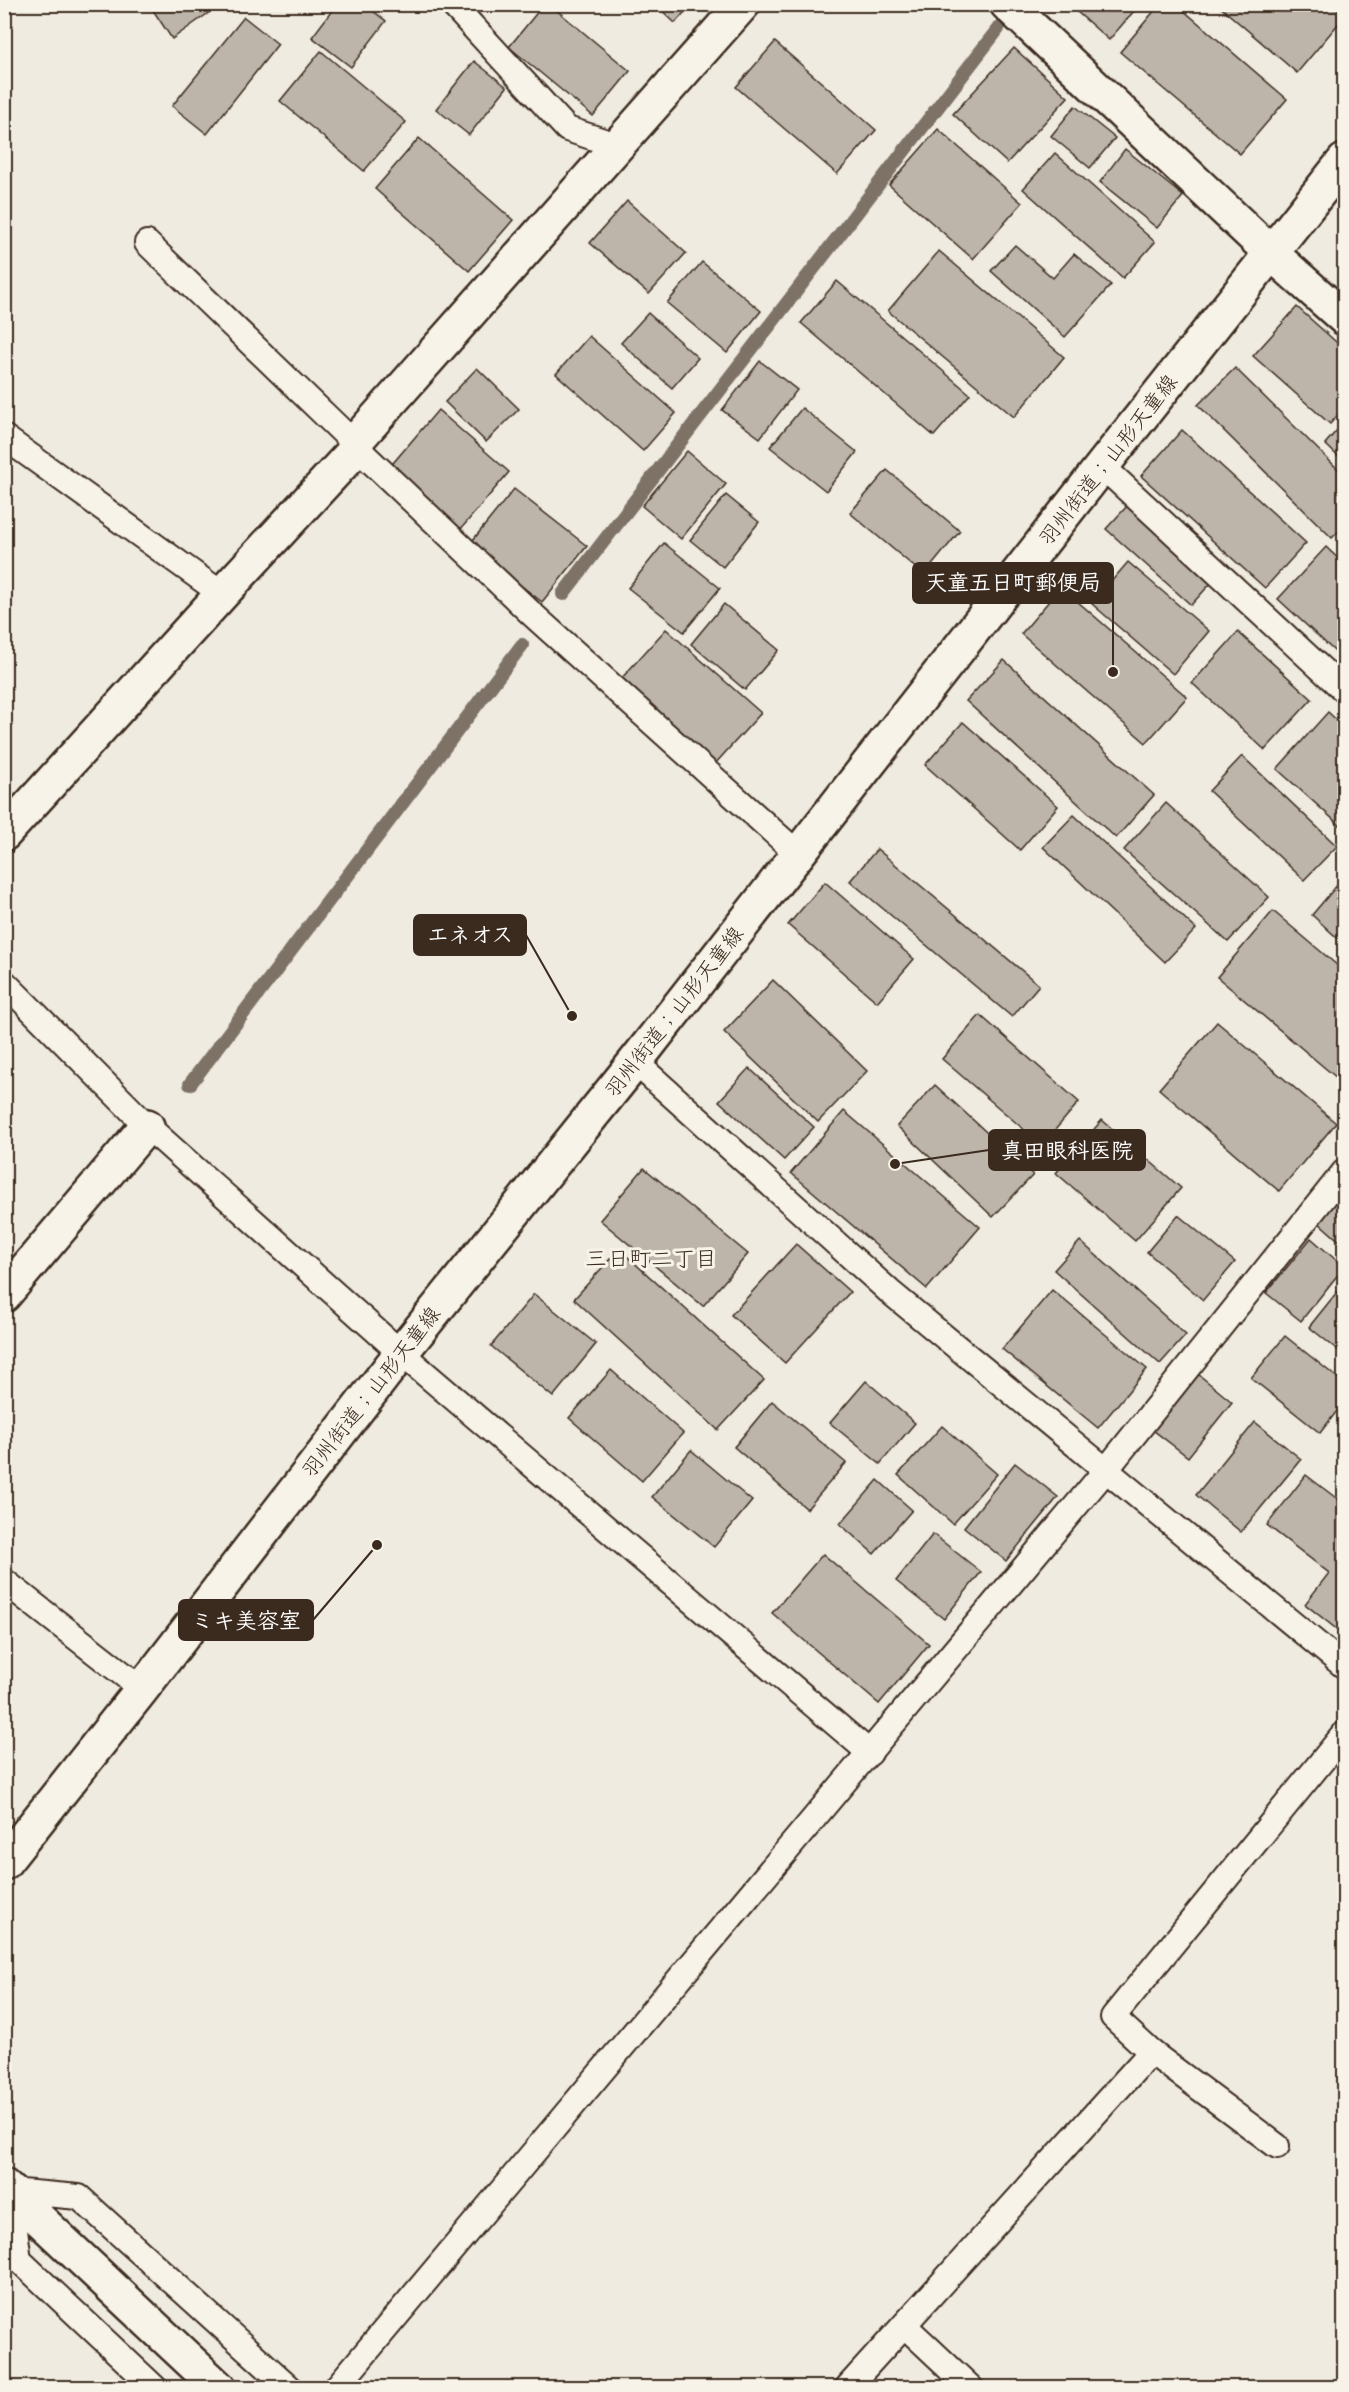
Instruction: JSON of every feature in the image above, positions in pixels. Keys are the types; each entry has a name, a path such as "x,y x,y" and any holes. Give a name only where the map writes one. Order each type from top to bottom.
{"main road":[{"path":"4,834 356,446 616,145 743,4"},
{"path":"1008,5 1344,318"},
{"name":"羽州街道；山形天童線","path":"4,1863 142,1689 401,1353 635,1062 1344,161"},
{"path":"4,1295 147,1126"},
{"path":"7,2189 219,2388"}],"lane":[{"path":"452,4 567,129 616,145"},
{"path":"147,243 533,615 798,854"},
{"path":"4,437 222,594"},
{"path":"1102,466 1344,690"},
{"path":"4,982 147,1126 401,1353 870,1753"},
{"path":"635,1062 890,1292 1344,1666"},
{"path":"336,2388 1106,1470 1344,1172"},
{"path":"4,1581 142,1689"},
{"path":"1277,2146 1151,2052 1113,2017 1341,1750"},
{"path":"847,2388 1151,2052"},
{"path":"155,2388 19,2260 7,2189 79,2197 290,2388"},
{"path":"904,2325 971,2388"}],"building":[{"path":"149,4 221,4 172,39"},
{"path":"337,4 364,4 386,21 351,67 312,37"},
{"path":"544,4 549,4 630,71 593,116 509,47"},
{"path":"655,4 692,4 675,23"},
{"path":"1068,4 1140,4 1109,40"},
{"path":"1160,4 1176,4 1287,99 1240,154 1120,52"},
{"path":"1217,4 1332,4 1344,17 1297,73"},
{"path":"244,17 278,44 207,134 172,106"},
{"path":"775,42 876,130 837,174 736,87"},
{"path":"1014,48 1068,97 1007,163 953,114"},
{"path":"321,51 406,122 364,171 280,101"},
{"path":"474,61 507,87 469,135 436,109"},
{"path":"1075,106 1115,138 1090,168 1051,136"},
{"path":"938,129 1022,203 973,259 889,185"},
{"path":"419,138 513,220 469,271 375,189"},
{"path":"1125,149 1183,196 1157,228 1100,182"},
{"path":"1055,153 1155,242 1123,278 1023,189"},
{"path":"627,201 686,253 649,294 590,243"},
{"path":"1015,245 1053,278 1074,254 1111,285 1065,337 991,271"},
{"path":"939,251 1064,357 1014,417 888,311"},
{"path":"702,262 761,311 727,353 667,303"},
{"path":"837,281 970,394 934,436 801,323"},
{"path":"1297,307 1344,349 1344,408 1330,424 1253,356"},
{"path":"648,313 698,358 672,388 621,343"},
{"path":"589,336 676,413 643,451 556,374"},
{"path":"760,361 797,390 760,438 722,410"},
{"path":"477,368 519,409 486,442 445,402"},
{"path":"1235,368 1344,475 1344,526 1332,538 1198,405"},
{"path":"802,408 857,452 826,491 770,447"},
{"path":"438,410 509,472 460,530 388,469"},
{"path":"1344,422 1344,462 1325,444"},
{"path":"1182,430 1306,543 1265,588 1141,476"},
{"path":"687,451 726,484 681,539 642,506"},
{"path":"887,470 960,531 924,575 850,513"},
{"path":"514,489 587,546 542,602 469,545"},
{"path":"726,495 759,522 723,567 690,540"},
{"path":"1128,505 1213,581 1191,605 1106,529"},
{"path":"664,543 720,588 684,632 628,588"},
{"path":"1326,547 1344,564 1344,660 1278,599"},
{"path":"1128,562 1209,631 1173,674 1092,604"},
{"path":"1061,587 1187,697 1146,743 1021,634"},
{"path":"724,604 779,650 745,690 691,644"},
{"path":"666,629 761,713 714,765 620,680"},
{"path":"1238,632 1312,699 1265,750 1192,683"},
{"path":"1004,660 1154,795 1116,838 966,701"},
{"path":"1328,712 1344,727 1344,829 1277,769"},
{"path":"963,722 1058,806 1020,850 925,765"},
{"path":"1242,756 1337,846 1304,880 1209,791"},
{"path":"1166,803 1269,897 1228,942 1124,850"},
{"path":"1074,815 1196,929 1165,962 1043,847"},
{"path":"877,849 1039,985 1012,1017 850,881"},
{"path":"1344,877 1344,944 1312,915"},
{"path":"825,882 914,959 877,1002 788,925"},
{"path":"1273,911 1344,971 1344,1084 1217,977"},
{"path":"773,980 867,1071 818,1122 724,1032"},
{"path":"980,1015 1079,1102 1042,1145 942,1059"},
{"path":"1217,1022 1336,1123 1279,1191 1159,1089"},
{"path":"749,1068 814,1127 784,1160 719,1101"},
{"path":"935,1085 1033,1175 993,1217 897,1126"},
{"path":"844,1111 980,1227 927,1289 791,1173"},
{"path":"1102,1120 1181,1188 1135,1241 1056,1173"},
{"path":"644,1168 748,1254 703,1306 600,1220"},
{"path":"1344,1192 1344,1245 1318,1222"},
{"path":"1178,1215 1235,1262 1203,1300 1147,1252"},
{"path":"1311,1238 1344,1267 1301,1321 1266,1293"},
{"path":"1080,1241 1186,1335 1160,1364 1054,1270"},
{"path":"796,1244 850,1292 785,1363 731,1315"},
{"path":"619,1249 764,1380 718,1430 574,1299"},
{"path":"1052,1290 1147,1369 1098,1428 1002,1349"},
{"path":"1337,1292 1344,1298 1344,1355 1309,1327"},
{"path":"534,1294 596,1344 553,1397 491,1346"},
{"path":"1285,1336 1344,1383 1344,1402 1320,1433 1251,1378"},
{"path":"611,1370 683,1433 642,1481 569,1418"},
{"path":"1198,1374 1232,1402 1188,1457 1153,1430"},
{"path":"866,1381 915,1423 880,1464 830,1423"},
{"path":"772,1401 846,1463 807,1509 734,1447"},
{"path":"1255,1422 1301,1459 1241,1532 1196,1495"},
{"path":"942,1426 997,1474 953,1524 898,1475"},
{"path":"691,1450 752,1501 714,1547 652,1497"},
{"path":"1015,1463 1058,1497 1006,1561 964,1527"},
{"path":"1306,1475 1344,1504 1344,1635 1305,1604 1329,1573 1267,1525"},
{"path":"878,1480 912,1510 874,1554 840,1524"},
{"path":"933,1534 981,1572 944,1619 896,1581"},
{"path":"823,1554 929,1644 879,1704 772,1613"}],"waterway":[{"path":"563,594 998,29"},
{"path":"190,1084 522,645"}],"place":[{"name":"天童五日町郵便局","path":"1113,672"},
{"name":"エネオス","path":"572,1016"},
{"name":"真田眼科医院","path":"895,1164"},
{"name":"ミキ美容室","path":"377,1545"}],"district":[{"name":"三日町二丁目","path":"651,1258"}]}
